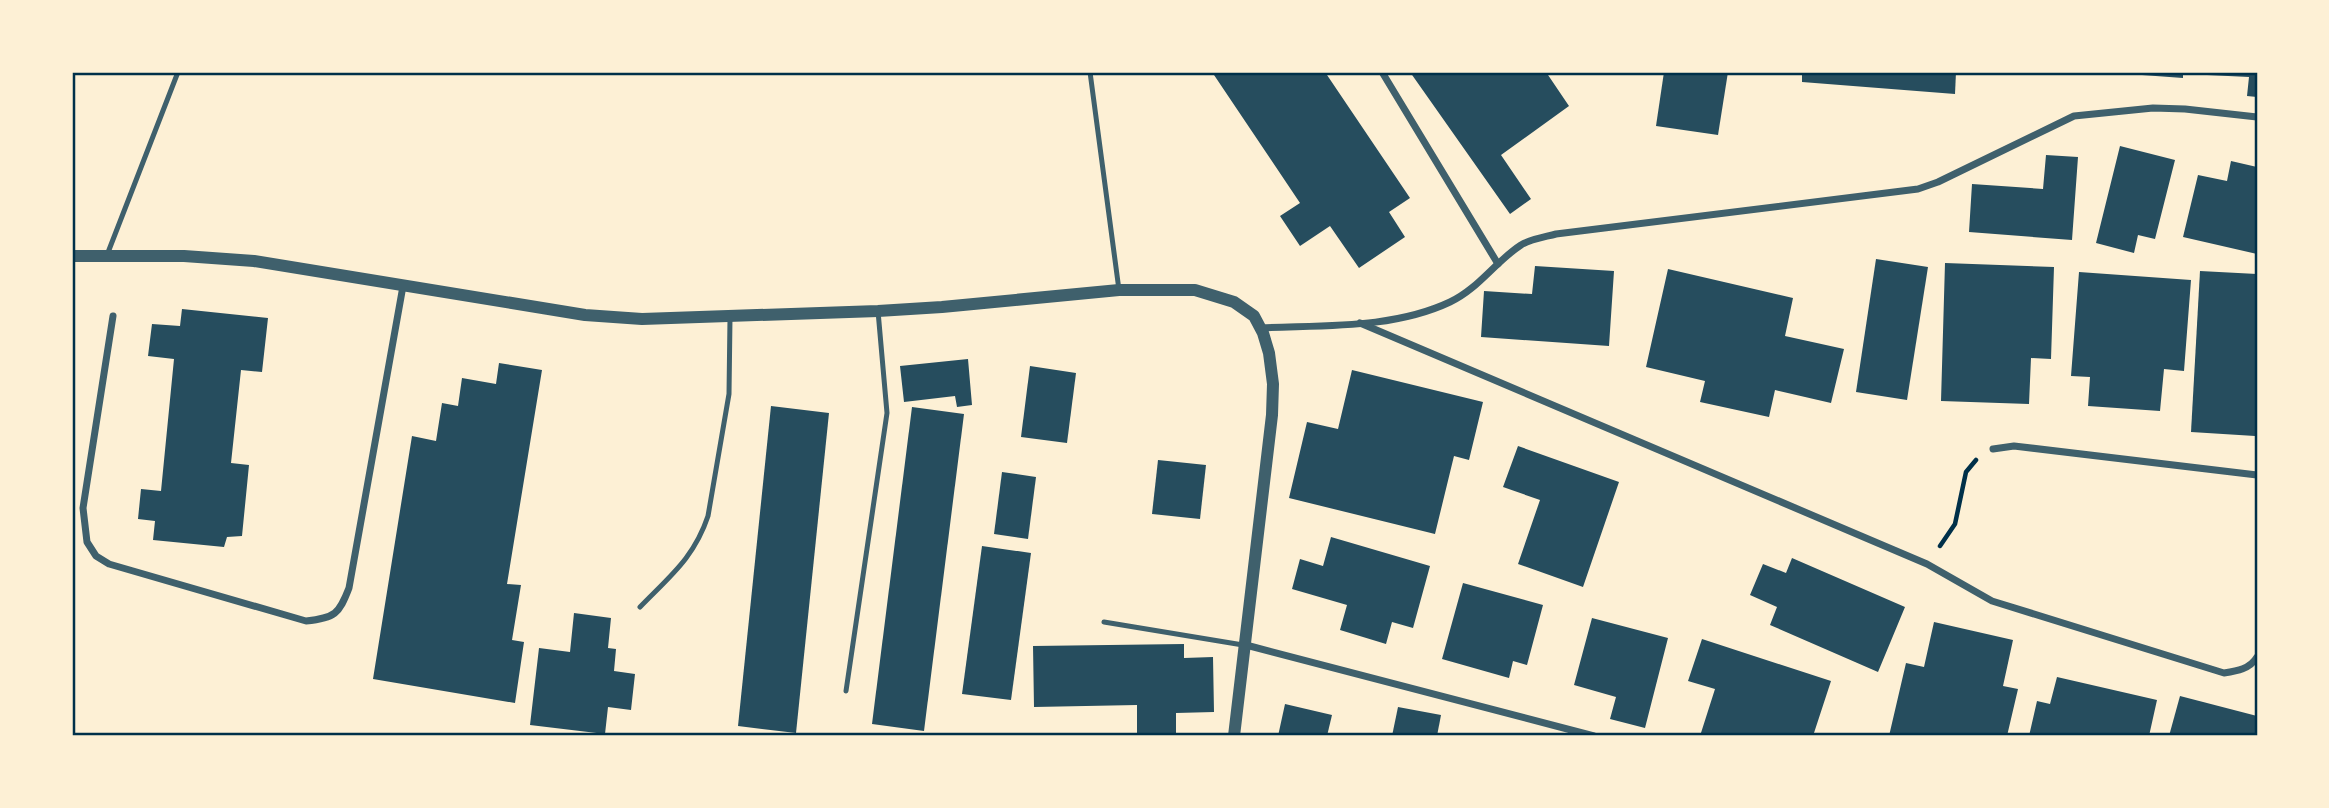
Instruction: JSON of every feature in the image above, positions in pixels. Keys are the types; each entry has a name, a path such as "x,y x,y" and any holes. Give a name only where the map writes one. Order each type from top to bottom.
{"street":[{"path":"1382,72 1498,264"},
{"path":"1261,328 1359,323 1410,315 1450,302 1468,291 1524,243 1556,234 1918,189 1938,182 2074,116 2153,108 2257,117"},
{"path":"72,256 184,256 254,261 585,315 642,318 878,311 1119,290 1195,290 1234,302 1254,316 1261,328 1269,353 1273,384 1272,415 1234,736"},
{"path":"113,316 83,508 87,542 96,556 108,564 306,621 335,615 349,588 403,286"},
{"path":"1359,323 1927,564 1992,600 2224,673 2239,671 2253,664 2257,657"},
{"path":"1993,449 2014,446 2257,475"},
{"path":"1246,645 1594,736"}],"lane":[{"path":"107,255 178,72"},
{"path":"1090,72 1119,290"},
{"path":"846,691 887,413 878,311"},
{"path":"640,607 687,559 708,516 729,394 730,316"},
{"path":"1104,622 1246,645"}],"path":[{"path":"1927,564 1955,524 1966,472 1980,455 1993,449"}],"building":[{"path":"1212,72 1325,72 1410,198 1389,212 1405,237 1359,268 1330,226 1300,246 1280,216 1300,203"},
{"path":"1410,72 1546,72 1569,106 1501,155 1531,199 1510,214"},
{"path":"1664,72 1728,72 1718,135 1656,126"},
{"path":"1802,72 1956,72 1955,94 1802,82"},
{"path":"2142,72 2183,72 2183,78 2142,75"},
{"path":"2207,72 2257,72 2257,97 2247,96 2249,77 2207,75"},
{"path":"2120,146 2175,160 2155,239 2138,235 2134,253 2096,243"},
{"path":"2046,155 2078,157 2072,240 1969,232 1972,184 2043,189"},
{"path":"2231,161 2257,167 2257,254 2183,237 2198,175 2227,181"},
{"path":"1876,259 1928,267 1907,400 1856,392"},
{"path":"1945,263 2054,267 2051,359 2031,358 2029,404 1941,401"},
{"path":"1535,266 1614,271 1609,346 1481,337 1484,291 1532,294"},
{"path":"1668,269 1793,298 1785,336 1844,349 1831,403 1775,390 1769,417 1700,402 1705,381 1646,367"},
{"path":"2200,271 2257,274 2255,436 2191,432"},
{"path":"2079,272 2191,280 2184,371 2164,369 2160,411 2088,406 2090,377 2071,376"},
{"path":"182,309 268,318 262,372 241,370 231,463 249,465 242,536 227,537 224,547 153,540 155,521 138,519 141,489 161,491 174,359 148,356 152,324 180,326"},
{"path":"968,359 972,405 957,407 955,396 904,402 900,366"},
{"path":"499,363 542,370 507,584 521,585 512,640 524,642 515,703 373,679 412,436 436,441 442,403 458,406 462,378 496,384"},
{"path":"1030,366 1076,373 1067,443 1021,437"},
{"path":"1352,370 1483,402 1469,460 1454,456 1435,534 1289,498 1307,422 1338,429"},
{"path":"771,406 829,413 796,733 738,726"},
{"path":"912,407 964,414 924,731 872,724"},
{"path":"1518,446 1619,482 1583,587 1518,564 1540,500 1503,487"},
{"path":"1158,460 1206,465 1200,519 1152,514"},
{"path":"1002,472 1036,477 1028,539 994,534"},
{"path":"1331,537 1430,566 1413,628 1392,622 1386,644 1340,630 1347,605 1292,589 1300,559 1323,566"},
{"path":"982,546 1031,553 1011,700 962,694"},
{"path":"1792,558 1905,607 1878,672 1770,625 1777,607 1750,595 1763,564 1786,573"},
{"path":"1463,583 1543,605 1527,665 1513,661 1509,678 1442,659"},
{"path":"574,613 611,618 608,648 616,649 614,671 635,674 631,710 608,707 605,734 530,725 539,648 570,652"},
{"path":"1592,618 1668,638 1645,728 1610,719 1616,697 1574,685"},
{"path":"1934,622 2013,640 2003,686 2018,689 2007,736 1889,736 1906,663 1924,667"},
{"path":"1702,639 1831,681 1813,736 1700,736 1715,689 1688,681"},
{"path":"1184,644 1184,658 1213,657 1214,712 1176,713 1176,736 1137,736 1137,705 1034,707 1033,646"},
{"path":"2057,677 2157,700 2149,736 2029,736 2037,701 2050,704"},
{"path":"2180,696 2257,716 2257,736 2169,736"},
{"path":"1285,704 1332,715 1327,736 1278,736"},
{"path":"1398,707 1441,715 1437,736 1392,736"}]}
